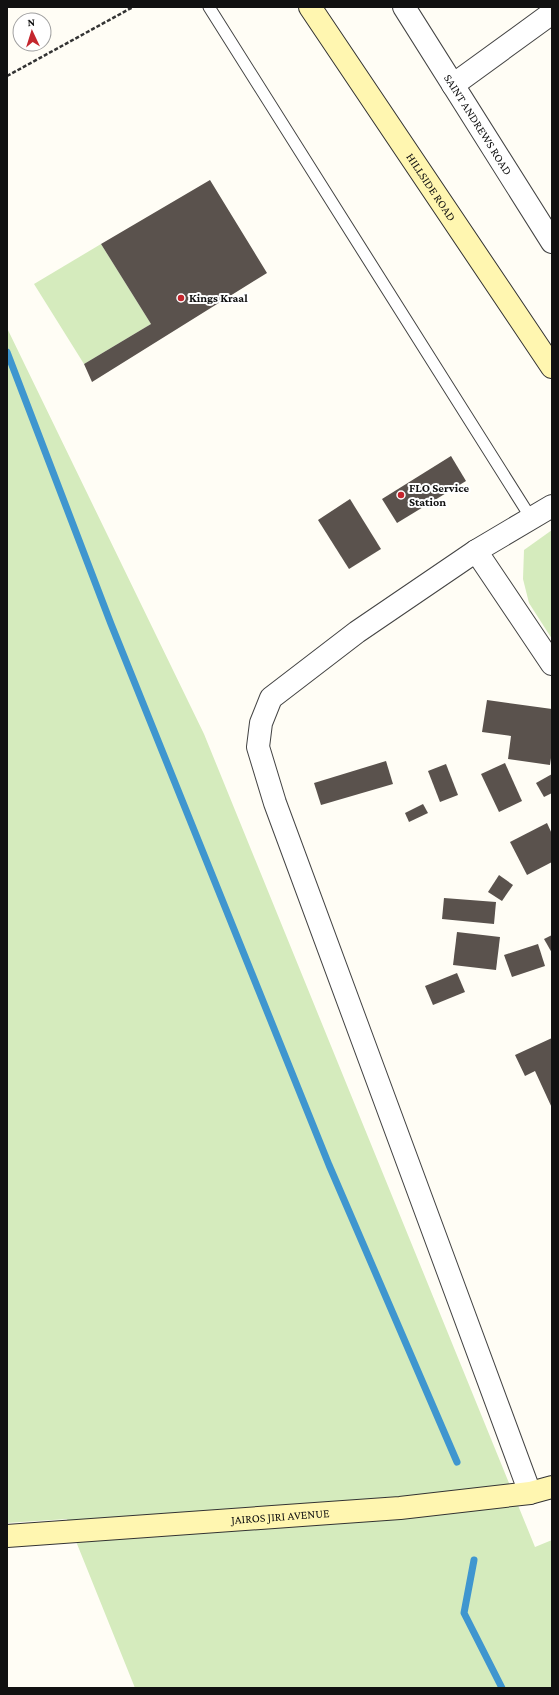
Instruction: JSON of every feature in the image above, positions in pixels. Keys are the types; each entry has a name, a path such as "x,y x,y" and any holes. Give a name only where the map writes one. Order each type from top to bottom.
{"main road":[{"name":"HILLSIDE ROAD","path":"310,7 552,367"},
{"name":"JAIROS JIRI AVENUE","path":"7,1536 400,1508 530,1493 552,1487"}],"street":[{"name":"SAINT ANDREWS ROAD","path":"404,7 552,242"},
{"path":"453,85 552,13"},
{"path":"530,1493 275,803 258,747 261,723 271,698 357,632 476,551 552,506"},
{"path":"476,551 552,664"}],"lane":[{"path":"209,7 531,518"}],"path":[{"path":"7,76 133,7"}],"green space":[{"path":"101,244 151,324 84,364 34,284"},
{"path":"7,328 204,734 535,1547 552,1540 552,1688 135,1688 67,1519 7,1523"},
{"path":"552,530 552,639 529,603 523,579 524,550"}],"building":[{"name":"Kings Kraal","path":"210,180 267,273 92,382 84,364 151,324 101,244"},
{"path":"451,456 466,481 397,523 382,499"},
{"path":"350,499 381,549 349,569 318,520"},
{"path":"487,700 552,709 552,751 550,765 508,759 511,736 482,732"},
{"path":"386,761 393,784 321,805 314,783"},
{"path":"505,763 522,801 499,812 481,774"},
{"path":"446,764 458,795 440,802 428,771"},
{"path":"552,774 552,793 544,797 536,783"},
{"path":"423,804 428,813 409,822 405,813"},
{"path":"547,823 552,834 552,862 527,875 510,842"},
{"path":"499,875 513,885 502,901 488,892"},
{"path":"444,898 496,902 494,924 442,919"},
{"path":"457,932 500,937 496,970 453,965"},
{"path":"552,935 552,953 544,939"},
{"path":"538,944 545,966 512,977 504,955"},
{"path":"457,973 465,992 433,1005 425,986"},
{"path":"552,1038 552,1108 535,1071 525,1076 515,1055"}],"waterway":[{"path":"7,352 111,624 329,1165 457,1462"},
{"path":"474,1560 464,1613 502,1688"}],"place":[{"name":"Kings Kraal","path":"181,298"},
{"name":"FLO Service Station","path":"401,495"}]}
